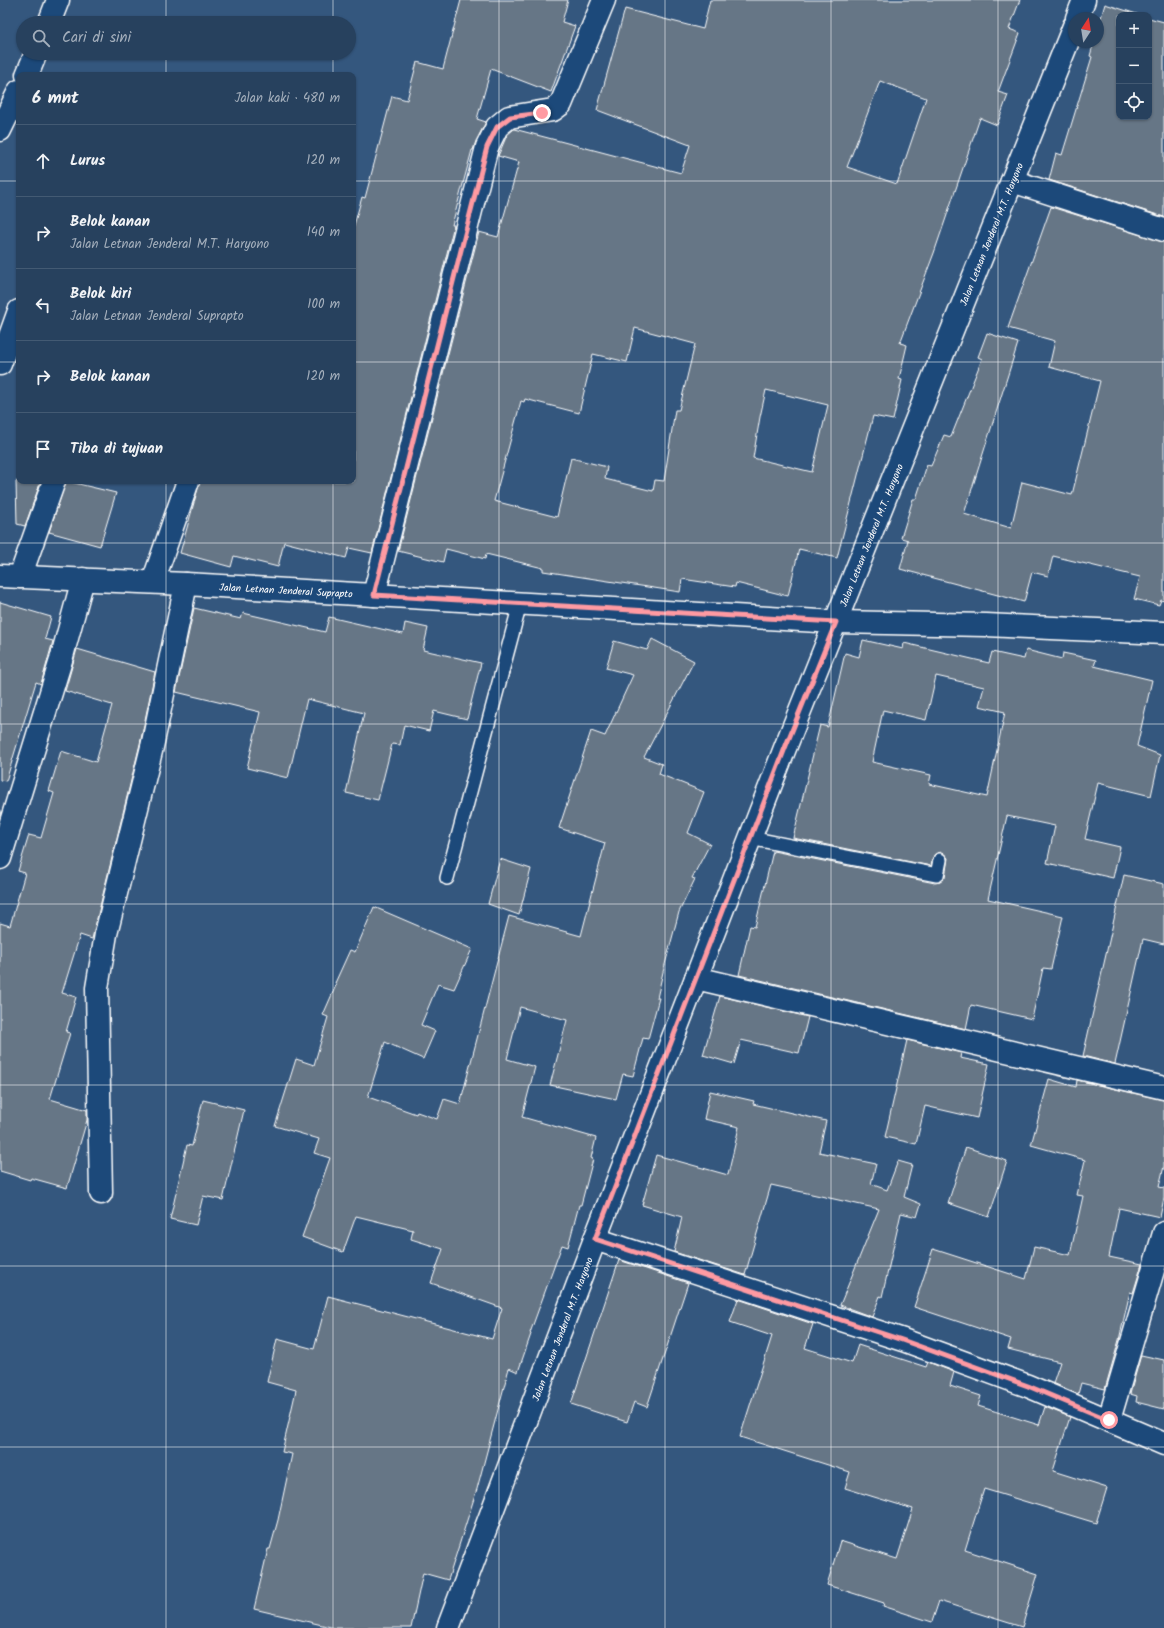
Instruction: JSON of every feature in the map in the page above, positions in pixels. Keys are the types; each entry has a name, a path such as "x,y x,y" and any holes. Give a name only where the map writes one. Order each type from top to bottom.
{"street":[{"path":"52,16 58,0"},
{"path":"374,595 487,147 497,127 510,117 553,110 561,104 604,0"},
{"path":"1079,12 1084,0"},
{"name":"Jalan Letnan Jenderal M.T. Haryono","path":"448,1628 595,1239 750,838 1068,41"},
{"path":"28,72 33,60"},
{"path":"0,130 16,97"},
{"path":"1012,181 1164,230"},
{"path":"0,364 16,319"},
{"path":"10,576 53,484"},
{"path":"153,582 187,484"},
{"name":"Jalan Letnan Jenderal Suprapto","path":"10,576 153,582 836,622 986,625 1164,633"},
{"path":"0,858 84,579"},
{"path":"101,1193 97,988 106,934 152,747 186,584"},
{"path":"696,978 1164,1088"},
{"path":"1109,1420 1164,1233"},
{"path":"595,1239 902,1340 1028,1386 1164,1444"}],"lane":[{"path":"447,878 520,604"},
{"path":"750,838 937,875 940,860"}],"building":[{"path":"461,0 568,0 562,22 575,26 551,92 491,69 477,119 486,122 472,150 452,225 454,225 372,553 349,548 346,558 284,542 278,567 234,556 231,567 180,553 199,484 356,484 356,218 362,197 365,198 392,96 407,100 417,62 443,69"},
{"path":"710,0 1020,0 1009,29 1020,33 998,92 1008,95 997,125 980,118 934,253 900,343 907,345 899,379 902,380 893,420 873,416 837,558 799,549 788,596 736,583 735,587 682,579 680,592 543,571 543,568 486,554 485,559 446,549 443,562 398,551 479,232 498,237 519,162 498,156 507,135 514,129 681,173 690,145 597,110 625,9 703,29","holes":["880,81 926,98 897,184 847,167","635,328 695,344 679,410 675,410 664,481 655,480 653,491 605,479 607,467 571,458 557,517 494,501 521,401 524,402 525,399 579,413 593,354 627,362","766,390 828,405 812,472 753,458"]},
{"path":"1105,4 1130,12 1116,12 1116,120 1152,120 1152,19 1164,22 1164,217 1049,180 1056,153 1062,155 1092,57 1090,56 1092,48 1104,48 1104,12 1103,12"},
{"path":"1051,207 1164,242 1164,601 1161,600 1159,605 1134,599 1140,577 1053,556 1048,576 1032,572 1024,602 900,569 908,540 901,538 913,499 916,499 927,465 931,466 944,435 951,437 982,359 978,357 987,333 1018,343 964,514 1011,528 1022,482 1072,495 1100,381 1049,367 1055,341 1008,328"},
{"path":"16,484 40,484 25,526 17,524"},
{"path":"65,484 78,484 116,493 100,546 49,532"},
{"path":"0,602 51,617 45,639 53,641 41,684 36,682 6,781 0,780"},
{"path":"194,608 241,619 243,613 325,632 329,617 403,634 405,623 428,628 423,650 481,663 467,719 434,711 429,731 404,725 400,745 392,744 378,800 346,793 364,713 307,699 288,778 247,768 260,712 176,692"},
{"path":"652,639 694,661 644,757 662,764 659,774 704,792 688,833 710,844 692,878 695,879 679,912 663,972 657,998 659,998 648,1039 643,1038 633,1076 623,1074 616,1099 550,1085 567,1020 520,1007 507,1059 535,1067 522,1117 596,1138 591,1158 593,1159 568,1247 562,1245 530,1333 531,1334 518,1372 509,1368 477,1489 448,1580 423,1573 411,1628 335,1628 254,1609 268,1549 270,1549 278,1520 292,1454 282,1452 296,1390 267,1382 277,1339 314,1349 328,1296 492,1339 502,1308 431,1283 443,1249 411,1239 413,1230 356,1216 343,1252 302,1237 330,1158 314,1153 319,1139 275,1126 296,1059 314,1065 328,1017 323,1015 337,983 335,983 350,950 355,952 374,907 472,949 454,989 438,984 421,1025 435,1031 423,1059 385,1042 368,1097 416,1114 417,1112 437,1119 444,1099 460,1104 509,916 581,936 605,843 559,828 591,731 605,736 633,675 606,668 614,641 647,650"},
{"path":"863,640 903,649 904,643 989,663 992,652 1024,659 1026,650 1062,659 1063,653 1096,660 1094,666 1152,680 1137,746 1160,755 1151,796 1098,783 1085,839 1120,847 1113,878 1047,863 1055,826 1007,816 988,899 1063,916 1051,969 1043,968 1032,1019 971,1005 966,1029 739,975 750,926 755,927 773,851 935,883 940,882 945,877 948,858 942,852 934,855 931,866 793,838 820,725 828,727 845,653 859,657","holes":["936,676 984,687 979,706 1005,712 987,797 929,784 931,775 872,762 883,710 926,720"]},
{"path":"77,649 155,672 140,744 92,939 80,935 62,993 76,997 66,1032 70,1033 50,1099 87,1110 87,1120 67,1188 31,1178 30,1180 0,1171 0,923 10,926 25,873 18,871 29,835 41,838 54,793 49,791 61,751 96,762 112,705 65,691"},
{"path":"500,859 531,869 519,915 488,904"},
{"path":"1124,875 1164,884 1164,944 1143,939 1115,1064 1083,1056"},
{"path":"720,996 808,1017 799,1053 741,1040 734,1064 703,1055"},
{"path":"907,1040 961,1053 960,1058 989,1064 977,1118 925,1106 916,1144 885,1137"},
{"path":"1049,1079 1076,1087 1077,1080 1164,1100 1164,1166 1159,1187 1164,1188 1164,1198 1160,1217 1119,1208 1109,1257 1142,1264 1133,1293 1130,1292 1119,1340 1105,1389 1081,1383 1078,1394 1053,1383 1060,1362 1008,1349 1011,1339 914,1307 933,1249 1026,1279 1034,1247 1070,1255 1083,1196 1077,1195 1085,1160 1031,1145"},
{"path":"710,1091 754,1101 753,1104 826,1121 819,1152 876,1164 871,1184 887,1190 898,1161 912,1165 904,1197 921,1204 917,1217 901,1213 882,1297 880,1296 872,1317 840,1305 879,1209 771,1185 745,1275 674,1252 682,1217 642,1205 656,1155 728,1175 739,1127 704,1119"},
{"path":"203,1100 244,1110 223,1200 203,1196 196,1225 170,1219 187,1145 192,1146"},
{"path":"966,1147 1007,1161 989,1217 948,1203"},
{"path":"619,1260 688,1283 647,1407 634,1402 627,1422 571,1404"},
{"path":"738,1299 813,1324 805,1348 852,1363 858,1345 926,1367 928,1362 954,1372 950,1386 981,1396 978,1406 1039,1425 1045,1407 1070,1417 1053,1471 1107,1488 1096,1523 984,1489 965,1550 1038,1574 1022,1627 939,1601 932,1622 883,1606 884,1603 827,1585 840,1541 897,1559 913,1509 845,1488 850,1472 740,1437 772,1336 730,1322"},
{"path":"1141,1355 1164,1360 1164,1409 1136,1402 1137,1396 1130,1394"}],"route":[{"path":"542,113 510,117 497,127 487,147 374,595 836,622 785,748 595,1239 902,1340 1028,1386 1109,1420"}]}
